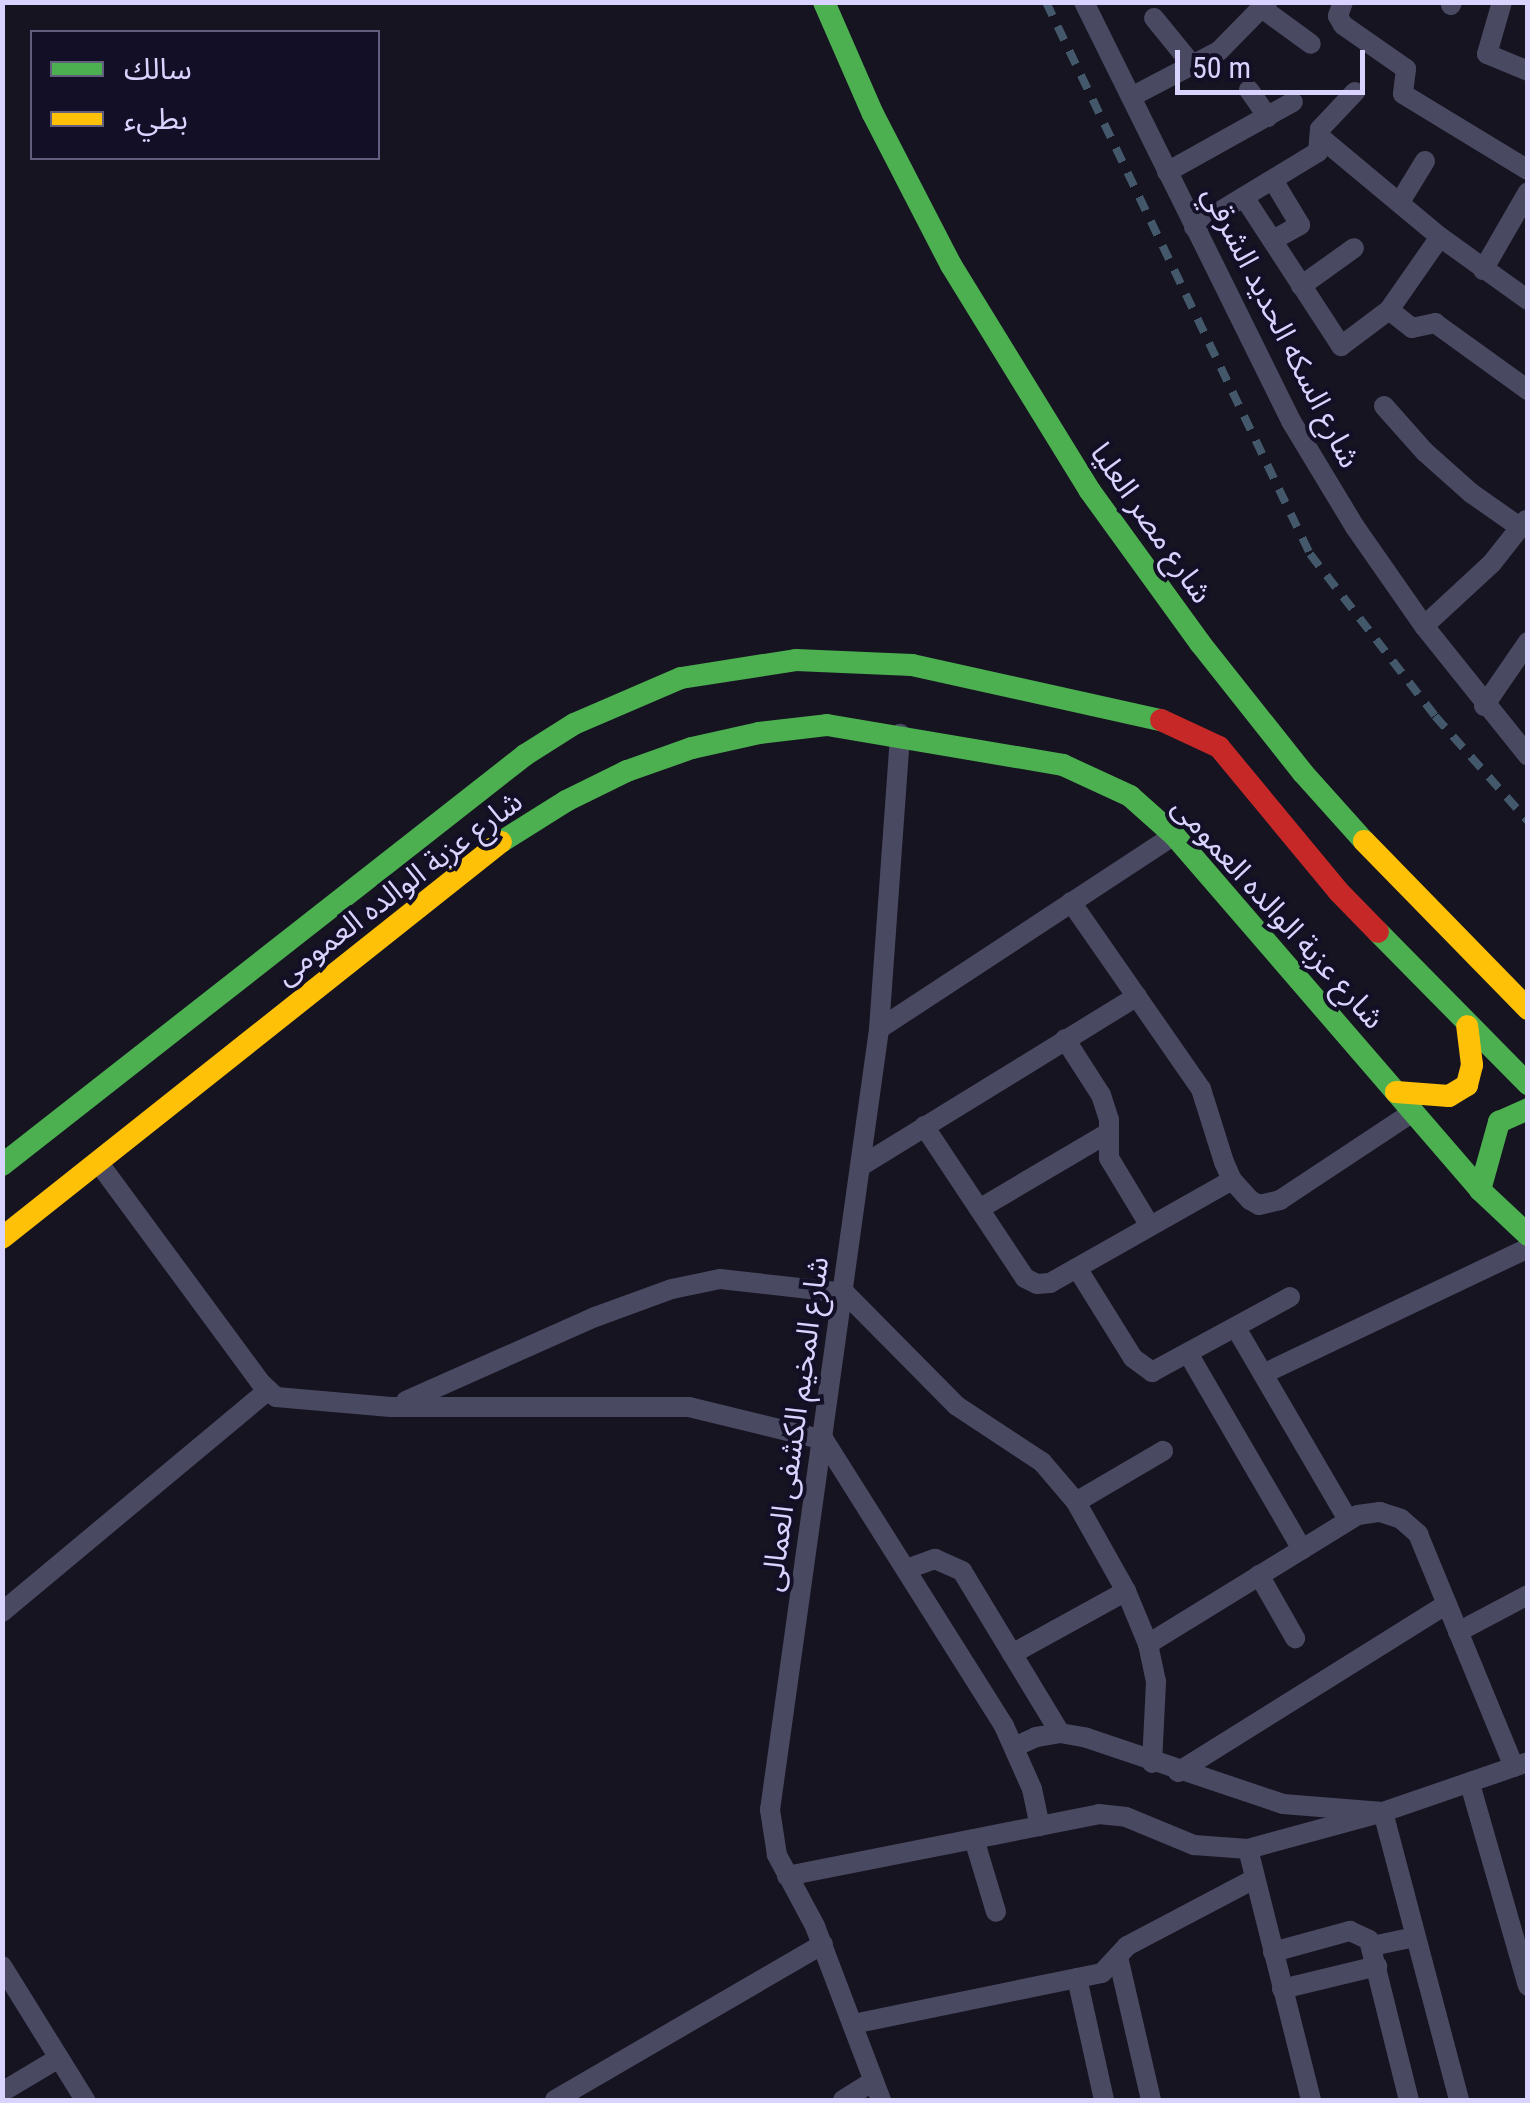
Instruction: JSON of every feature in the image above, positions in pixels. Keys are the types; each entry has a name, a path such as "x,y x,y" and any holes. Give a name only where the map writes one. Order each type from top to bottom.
{"street":[{"name":"شارع مصر العليا","path":"824,2 911,190 994,340 1122,537 1338,891 1528,1084"},
{"name":"شارع السكه الحديد الشرقي","path":"1084,2 1291,421 1354,526 1424,626 1484,706 1528,756"},
{"path":"1343,2 1338,16 1343,25 1408,72 1403,89 1406,97 1528,170"},
{"path":"1502,2 1487,54 1528,71"},
{"path":"1132,97 1194,67 1242,31 1265,6 1311,44"},
{"path":"1154,18 1194,67"},
{"path":"1249,90 1268,116"},
{"path":"1194,227 1318,152 1320,130 1355,92"},
{"path":"1167,172 1292,102"},
{"path":"1320,137 1440,238 1528,300"},
{"path":"1400,202 1425,162"},
{"path":"1273,180 1300,225 1273,240"},
{"path":"1483,270 1528,192"},
{"path":"1244,197 1341,346 1390,310 1440,238"},
{"path":"1300,286 1354,248"},
{"path":"1390,310 1408,327 1435,322 1528,390"},
{"path":"1384,406 1424,452 1470,493 1524,523 1492,563 1424,626"},
{"path":"1484,706 1528,642"},
{"name":"شارع عزبة الوالده العمومى","path":"2,1165 201,1045 490,816 574,724 626,698 681,678 796,660 912,665 1110,706 1175,724 1238,732"},
{"name":"شارع عزبة الوالده العمومى","path":"2,1238 98,1162 201,1045 490,816 566,801 628,771 692,748 759,733 827,725 900,734 1063,764 1130,796 1174,835 1480,1190 1528,1236"},
{"name":"شارع مصر العليا","path":"1238,732 1350,828 1528,1009"},
{"name":"شارع المخيم الكشفى العمالى","path":"877,2091 823,1944 774,1844 770,1810 845,1294 878,1029 900,734"},
{"path":"878,1029 1174,835"},
{"path":"1071,902 1201,1088 1232,1180 1250,1200 1270,1204 1413,1112"},
{"path":"861,1166 1137,996"},
{"path":"1396,1092 1449,1096 1467,1085 1472,1065 1467,1026"},
{"path":"1065,1040 1101,1095 1115,1170 1150,1226"},
{"path":"1480,1190 1499,1122 1528,1109"},
{"path":"924,1126 1025,1278 1050,1283 1232,1180"},
{"path":"979,1209 1108,1133"},
{"path":"98,1162 268,1390 297,1402 392,1407 689,1407 824,1440 1014,1748 1032,1788 1040,1826"},
{"path":"1263,1374 1528,1248"},
{"path":"1076,1268 1142,1368 1163,1370 1290,1298"},
{"path":"392,1407 596,1317 672,1289 720,1279 845,1294 957,1406 1042,1462 1076,1502 1126,1590 1148,1644 1157,1696 1152,1763"},
{"path":"1236,1328 1348,1520"},
{"path":"1189,1354 1302,1549"},
{"path":"2,1612 268,1390"},
{"path":"1076,1502 1163,1451"},
{"path":"787,1876 1099,1814 1126,1817 1194,1846 1248,1849 1383,1812 1521,1765 1458,1632 1418,1534 1401,1519 1380,1512 1348,1520 1148,1644"},
{"path":"907,1569 935,1558 962,1572 1060,1733"},
{"path":"1259,1576 1295,1638"},
{"path":"1012,1654 1126,1590"},
{"path":"1458,1632 1528,1595"},
{"path":"1178,1772 1447,1604"},
{"path":"1014,1748 1036,1737 1060,1733 1087,1738 1178,1772 1283,1804 1383,1812"},
{"path":"1470,1784 1522,1942 1528,1986"},
{"path":"1383,1812 1458,2100"},
{"path":"974,1839 996,1912"},
{"path":"1248,1849 1310,2100"},
{"path":"853,2024 1102,1972 1128,1946 1254,1879"},
{"path":"1273,1952 1350,1931 1365,1936 1374,1956 1410,2100"},
{"path":"1282,1989 1416,1937"},
{"path":"555,2100 823,1944"},
{"path":"1118,1957 1152,2100"},
{"path":"2,1966 85,2100"},
{"path":"1076,1978 1104,2100"},
{"path":"2,2092 59,2058"},
{"path":"842,2100 877,2091"}],"railway":[{"path":"1046,2 1310,554 1435,716 1528,821"}],"traffic: fast":[{"path":"824,2 873,114 951,265 1090,491 1200,643 1303,773 1364,841"},
{"path":"2,1165 525,755 574,724 681,678 796,660 912,665 1161,720"},
{"path":"501,842 566,801 627,771 692,748 759,733 827,725 1063,765 1130,796 1174,835 1480,1190 1528,1235"},
{"path":"1378,932 1528,1084"},
{"path":"1480,1190 1499,1122 1528,1109"}],"traffic: slow":[{"path":"1364,841 1528,1009"},
{"path":"2,1238 501,842"},
{"path":"1396,1092 1449,1096 1467,1085 1472,1065 1467,1026"}],"traffic: jam":[{"path":"1161,720 1219,747 1338,891 1378,932"}]}
